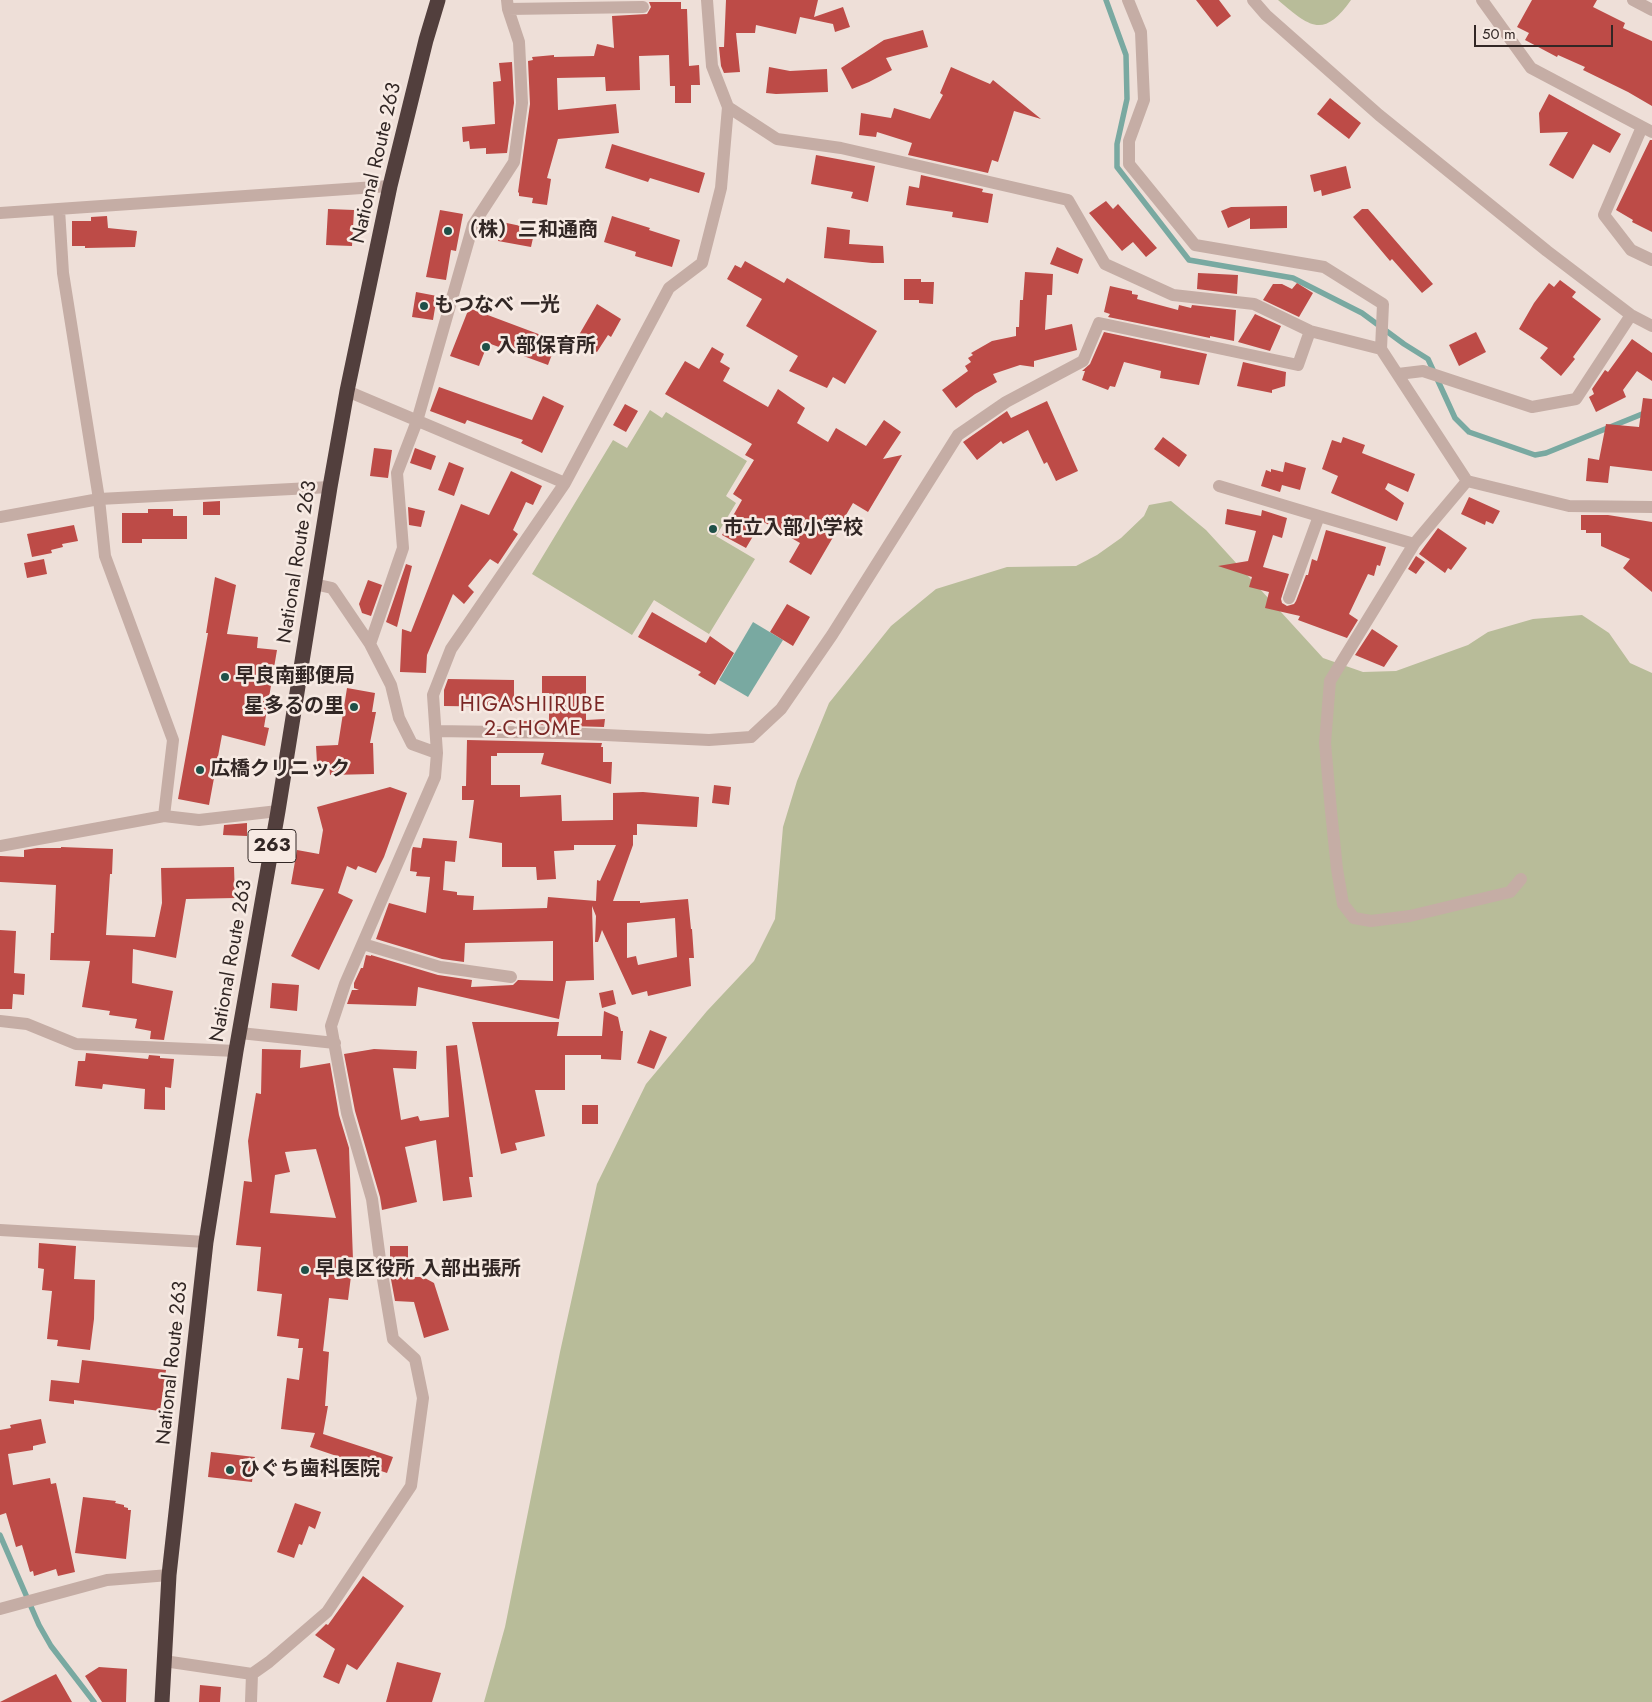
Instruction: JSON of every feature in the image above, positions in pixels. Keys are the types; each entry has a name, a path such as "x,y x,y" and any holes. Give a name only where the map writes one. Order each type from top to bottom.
{"highway":[{"name":"National Route 263","path":"162,1702 169,1574 206,1242 236,1051 278,811 330,487 348,391 390,186 426,40 438,0"}],"street":[{"path":"164,1661 252,1674 269,1662 326,1612 411,1486 423,1398 415,1359 393,1339 380,1267 372,1199 347,1113 332,1026 345,984 435,778 437,753 433,694 451,649 565,483 669,288 702,262 721,188 728,107 712,66 707,0"},
{"path":"1128,0 1141,32 1144,100 1129,141 1130,164 1195,245 1324,266 1383,304 1381,349 1467,481 1568,506 1652,506"},
{"path":"1254,0 1266,15 1379,115 1547,251 1630,315 1652,326"},
{"path":"1482,0 1531,68 1647,130 1604,215 1631,250 1652,260"},
{"path":"1633,0 1652,10"},
{"path":"370,644 404,548 396,473 417,421 474,225 514,162 522,103 520,42 507,5 643,7"},
{"path":"728,107 777,139 841,148 1068,200 1105,264 1173,295 1254,304 1310,331 1381,349"},
{"path":"0,210 60,209 390,186"},
{"path":"60,209 63,273 99,499 106,556 173,740 164,816"},
{"path":"1398,374 1423,371 1532,407 1576,399 1630,315"},
{"path":"436,731 564,733 708,740 751,737 781,709 832,635 958,435 1006,402 1083,361 1099,323 1298,365 1310,331"},
{"path":"348,391 565,483"},
{"path":"1467,481 1414,544 1330,681 1325,743 1337,869 1343,904 1354,918 1371,921 1410,916 1510,892 1521,879"},
{"path":"1219,486 1414,544"},
{"path":"0,517 99,499 330,487"},
{"path":"1289,598 1319,516"},
{"path":"314,584 332,588 370,644 391,685 399,718 412,744 437,753"},
{"path":"0,846 164,816 199,820 278,811"},
{"path":"363,944 440,967 511,977"},
{"path":"0,1021 27,1024 76,1044 236,1051"},
{"path":"240,1033 334,1043"},
{"path":"0,1230 206,1242"},
{"path":"0,1609 107,1580 169,1574"},
{"path":"251,1702 252,1674"}],"green space":[{"path":"1278,0 1351,0 1332,21 1316,25 1299,17"},
{"path":"650,410 662,418 666,412 747,461 726,496 736,503 716,536 755,559 709,634 654,600 632,635 532,574 613,440 627,448"},
{"path":"1171,501 1206,530 1323,658 1363,672 1396,671 1468,645 1488,632 1533,619 1582,615 1609,633 1630,663 1652,673 1652,1702 484,1702 505,1627 560,1352 597,1184 646,1084 707,1011 754,961 775,919 783,827 797,781 829,703 891,626 936,589 1007,567 1076,566 1097,555 1121,538 1144,516 1149,505"}],"water":[{"path":"753,622 783,640 748,697 719,680"}],"building":[{"path":"726,0 818,0 814,17 843,7 850,27 835,32 833,24 800,17 796,34 756,25 755,33 736,33 740,72 724,73 721,66 719,47 724,47"},
{"path":"1196,0 1219,0 1231,16 1217,27"},
{"path":"1532,0 1597,0 1593,7 1625,23 1623,28 1652,41 1652,106 1583,70 1585,67 1558,55 1557,57 1525,40 1529,33 1517,27"},
{"path":"649,2 681,2 681,9 687,9 689,66 699,65 700,85 691,85 691,103 675,103 675,86 670,86 669,55 639,56 640,90 606,91 605,77 557,78 558,110 616,104 619,133 558,139 547,178 551,179 547,205 532,203 533,198 519,196 530,104 528,61 533,60 532,57 554,55 554,57 594,56 597,44 614,48 612,16 647,14 651,7"},
{"path":"923,30 928,47 886,58 892,70 852,89 841,68 884,40"},
{"path":"512,62 514,103 507,153 486,154 486,148 470,149 469,141 463,142 462,127 495,124 493,82 501,81 499,63"},
{"path":"769,67 790,71 827,69 828,92 766,93"},
{"path":"951,67 990,84 993,80 1041,119 1014,111 998,162 992,160 988,173 908,155 912,143 877,132 876,137 859,135 861,113 891,118 894,108 930,119 943,95 940,93"},
{"path":"1549,94 1621,134 1610,153 1593,144 1573,179 1549,165 1568,132 1540,133 1539,113"},
{"path":"1330,98 1361,123 1349,139 1317,114"},
{"path":"1650,140 1652,140 1652,232 1632,222 1633,220 1616,210"},
{"path":"612,144 705,173 699,193 650,178 648,182 605,168"},
{"path":"816,155 875,166 868,202 851,198 853,192 811,184"},
{"path":"1346,166 1351,188 1322,196 1321,190 1314,192 1310,175"},
{"path":"921,175 983,189 982,192 993,194 988,223 952,217 953,212 906,205 909,186 919,188"},
{"path":"1106,201 1113,209 1118,204 1157,248 1146,257 1133,242 1122,251 1089,213"},
{"path":"1287,206 1287,228 1250,229 1250,218 1228,228 1221,211 1231,207"},
{"path":"328,209 354,210 352,246 326,245"},
{"path":"1362,209 1368,209 1433,284 1422,293 1392,259 1390,261 1353,217"},
{"path":"440,210 463,214 456,251 451,250 446,280 426,277"},
{"path":"107,216 108,228 137,231 135,247 85,248 85,246 72,246 72,221 91,221 91,217"},
{"path":"612,216 680,240 672,267 635,256 636,252 604,242"},
{"path":"502,222 535,229 531,247 498,241"},
{"path":"827,227 850,230 849,244 883,246 884,263 824,258"},
{"path":"1057,247 1083,259 1078,274 1050,264"},
{"path":"745,261 784,283 787,278 877,331 845,384 833,377 827,388 789,371 798,356 746,326 762,299 727,279 735,265 741,268"},
{"path":"1025,272 1053,274 1052,295 1047,295 1045,330 1072,324 1077,350 1034,361 1034,367 1020,365 993,374 997,382 975,394 956,408 942,390 968,371 965,366 971,362 968,358 973,355 971,353 992,341 1016,336 1016,327 1019,327 1020,300 1023,300"},
{"path":"1198,273 1238,275 1237,294 1197,289"},
{"path":"904,279 921,279 921,282 934,282 933,304 919,303 919,300 904,300"},
{"path":"1560,280 1576,292 1572,297 1601,319 1573,357 1575,359 1561,376 1540,358 1548,348 1519,329 1534,303 1549,283 1554,287"},
{"path":"1297,283 1313,293 1299,317 1263,300 1273,284 1282,284 1292,289"},
{"path":"1110,286 1132,291 1132,294 1138,295 1137,299 1178,310 1179,305 1191,308 1192,305 1236,310 1234,341 1210,336 1210,338 1108,317 1110,314 1104,312"},
{"name":"もつなべ 一光","path":"416,292 437,296 433,320 412,317"},
{"path":"597,304 621,319 611,337 608,335 597,352 576,340"},
{"path":"469,308 557,341 548,365 488,343 479,366 450,356"},
{"path":"1255,314 1281,326 1270,351 1238,342"},
{"path":"1104,332 1207,354 1199,385 1160,378 1161,371 1124,362 1115,387 1110,386 1108,390 1082,380 1085,371 1082,371 1090,364"},
{"path":"1476,332 1486,352 1459,366 1449,345"},
{"path":"1632,339 1652,353 1652,381 1637,371 1623,390 1626,397 1596,412 1589,397 1594,394 1592,389 1605,370 1608,372"},
{"path":"712,347 724,354 720,362 730,368 723,381 768,407 778,389 805,408 797,423 828,442 836,428 866,446 884,420 901,432 883,459 902,455 868,512 853,503 811,575 789,562 800,543 762,521 746,548 722,535 742,500 733,494 754,460 745,455 752,444 665,394 685,361 699,369"},
{"path":"1243,362 1286,372 1285,386 1272,390 1272,393 1237,386"},
{"path":"439,387 532,420 543,396 564,406 542,453 521,443 523,440 467,420 465,424 430,411"},
{"path":"1643,398 1652,399 1652,471 1610,466 1608,483 1586,481 1588,458 1599,460 1606,424 1639,427"},
{"path":"1047,401 1078,471 1056,481 1047,462 1044,464 1028,430 1003,444 1001,441 977,460 963,442 1007,411 1011,418"},
{"path":"625,404 638,411 626,432 613,425"},
{"path":"1163,437 1187,455 1179,467 1154,449"},
{"path":"1343,437 1365,445 1362,453 1415,474 1408,492 1388,483 1385,489 1404,503 1397,521 1331,493 1338,476 1322,469 1332,440 1341,443"},
{"path":"374,448 392,450 388,478 370,476"},
{"path":"415,448 436,456 431,470 410,463"},
{"path":"449,462 464,468 454,496 438,490"},
{"path":"1285,462 1306,468 1300,490 1282,485 1280,492 1261,486 1266,470 1271,472 1271,469 1283,472"},
{"path":"511,471 542,486 533,505 526,502 513,530 518,534 498,564 490,559 468,586 474,592 464,604 453,594 427,655 426,673 400,672 402,629 411,632 461,504 489,515"},
{"path":"1469,497 1500,511 1493,524 1486,521 1485,525 1461,514"},
{"path":"220,501 220,515 203,515 203,502"},
{"path":"408,507 425,511 421,527 409,525"},
{"path":"148,509 173,509 173,516 187,516 187,539 142,539 142,543 122,543 122,513 148,513"},
{"path":"1227,509 1261,516 1262,510 1287,518 1282,538 1273,535 1263,567 1289,574 1281,599 1282,603 1287,606 1294,604 1296,601 1306,575 1308,575 1312,559 1317,561 1326,530 1386,547 1380,566 1377,565 1374,576 1368,574 1349,614 1358,620 1347,638 1298,620 1300,616 1265,608 1269,592 1249,587 1252,577 1218,566 1248,561 1256,531 1225,524"},
{"path":"1581,515 1608,515 1652,522 1652,592 1623,568 1630,559 1601,546 1601,533 1586,533 1586,530 1581,530"},
{"path":"74,525 78,541 62,544 63,547 51,550 52,553 32,557 27,534"},
{"path":"1438,528 1467,548 1451,570 1448,568 1445,573 1419,554"},
{"path":"1416,556 1425,562 1416,574 1408,569"},
{"path":"44,559 47,574 27,578 24,563"},
{"path":"406,564 412,566 397,627 386,622"},
{"path":"215,577 236,585 227,634 258,637 257,648 277,650 264,727 269,728 265,746 222,735 209,805 178,799 208,633 206,633"},
{"path":"368,580 382,585 371,616 362,613 359,604"},
{"path":"787,604 810,617 793,646 770,632"},
{"path":"652,612 706,643 710,636 734,653 715,685 698,675 701,672 638,637"},
{"path":"1372,629 1398,646 1384,667 1355,655"},
{"path":"542,676 586,676 586,720 605,719 604,727 504,724 504,722 549,720 549,693 542,693"},
{"path":"448,679 514,680 514,707 444,706 444,690"},
{"path":"347,688 375,693 372,712 376,712 370,743 373,743 374,774 330,775 329,762 317,763 316,746 338,745"},
{"path":"467,740 602,743 603,762 612,762 611,784 541,764 544,753 497,753 497,756 491,756 491,785 520,785 520,797 561,795 562,821 613,820 613,793 643,792 699,797 697,827 637,824 637,835 633,835 633,845 613,901 640,901 640,903 688,899 694,958 689,958 691,986 648,996 647,991 632,995 602,930 598,942 595,942 596,916 592,906 594,980 566,981 559,1019 418,987 416,1006 347,1004 352,990 359,990 354,988 354,983 361,968 363,968 366,955 438,975 472,980 471,987 513,985 518,980 553,981 553,941 465,943 464,962 442,959 376,939 389,903 426,913 430,877 416,876 417,872 410,871 413,847 421,848 423,838 457,841 455,862 445,861 443,890 457,892 457,895 474,896 473,910 547,908 548,897 596,901 597,880 600,881 616,845 574,845 574,850 554,851 556,879 537,880 536,867 502,867 502,843 469,838 474,800 462,800 462,786 466,786","holes":["675,918 677,957 638,965 636,956 627,958 627,923"]},
{"path":"714,785 731,787 729,805 712,803"},
{"path":"390,787 407,793 384,857 376,873 358,866 356,870 347,866 338,893 353,900 319,970 291,956 324,889 291,884 297,850 319,854 323,830 317,807"},
{"path":"247,823 247,836 223,835 224,825"},
{"path":"61,847 113,849 106,935 155,937 162,903 161,868 234,867 235,898 186,899 176,958 133,949 132,983 173,991 164,1040 150,1039 151,1031 135,1028 137,1019 109,1015 110,1011 82,1007 90,961 50,960 51,933 54,933 56,885 0,882 0,856 24,857 24,850"},
{"path":"0,930 16,931 14,973 25,974 24,995 13,994 12,1009 0,1009"},
{"path":"272,983 299,985 297,1011 270,1008"},
{"path":"613,990 616,1004 602,1008 599,993"},
{"path":"604,1011 618,1017 621,1031 623,1031 621,1060 601,1059 601,1055 565,1055 565,1090 535,1090 545,1136 515,1143 517,1150 501,1154 472,1022 559,1022 557,1036 602,1036"},
{"path":"650,1030 667,1037 654,1069 637,1063"},
{"path":"457,1045 473,1177 469,1177 472,1197 443,1201 436,1140 405,1147 417,1202 382,1210 355,1111 344,1054 374,1049 417,1051 416,1069 393,1068 401,1120 418,1116 420,1121 449,1117 446,1046"},
{"path":"262,1049 301,1050 300,1068 330,1063 339,1115 349,1148 353,1260 348,1300 329,1298 323,1351 329,1352 325,1406 328,1406 323,1434 393,1457 387,1473 310,1447 315,1433 281,1429 287,1378 299,1380 303,1348 298,1348 299,1339 277,1336 282,1294 257,1291 261,1247 236,1245 244,1181 252,1182 248,1141 256,1093 261,1094","holes":["316,1149 336,1218 270,1213 275,1175 290,1172 285,1152"]},
{"path":"86,1053 148,1059 149,1055 174,1059 171,1088 165,1087 165,1110 144,1109 145,1089 103,1084 102,1089 75,1086 78,1061 85,1061"},
{"path":"582,1105 598,1105 598,1124 582,1124"},
{"path":"39,1243 76,1246 74,1279 95,1280 94,1319 90,1350 57,1346 58,1340 47,1339 52,1291 42,1290 44,1269 38,1268"},
{"path":"390,1246 408,1246 408,1277 423,1277 434,1283 449,1330 424,1338 414,1302 395,1301 390,1274"},
{"path":"82,1360 166,1370 160,1411 74,1400 74,1404 49,1401 51,1380 79,1383"},
{"path":"41,1419 46,1443 33,1446 33,1450 8,1454 13,1485 50,1478 51,1484 56,1483 75,1572 58,1576 56,1569 34,1576 33,1571 30,1572 22,1545 16,1547 6,1513 0,1515 0,1430 11,1428 10,1425"},
{"name":"ひぐち歯科医院","path":"211,1452 255,1457 252,1482 208,1477"},
{"path":"83,1497 116,1501 115,1503 124,1505 128,1510 131,1510 126,1559 75,1553"},
{"path":"295,1503 321,1512 315,1529 309,1526 302,1545 299,1544 294,1558 277,1552"},
{"path":"363,1576 404,1606 357,1670 347,1664 339,1684 323,1677 335,1649 315,1635 326,1624 328,1625"},
{"path":"397,1662 441,1673 432,1702 386,1702"},
{"path":"99,1667 127,1669 126,1702 102,1702 85,1676"},
{"path":"56,1674 72,1702 0,1702"},
{"path":"200,1685 221,1687 220,1702 199,1702"}],"waterway":[{"path":"1106,0 1126,55 1127,99 1117,144 1117,167 1189,260 1293,278 1362,313 1428,359 1455,418 1469,432 1535,455 1546,453 1652,410"},
{"path":"0,1535 39,1625 51,1646 94,1702"}],"place":[{"name":"（株）三和通商","path":"448,231"},
{"name":"もつなべ 一光","path":"424,306"},
{"name":"入部保育所","path":"486,347"},
{"name":"市立入部小学校","path":"713,529"},
{"name":"早良南郵便局","path":"225,677"},
{"name":"星多るの里","path":"354,707"},
{"name":"広橋クリニック","path":"200,770"},
{"name":"早良区役所 入部出張所","path":"305,1270"},
{"name":"ひぐち歯科医院","path":"230,1470"}],"district":[{"name":"HIGASHIIRUBE 2-CHOME","path":"533,718"}]}
